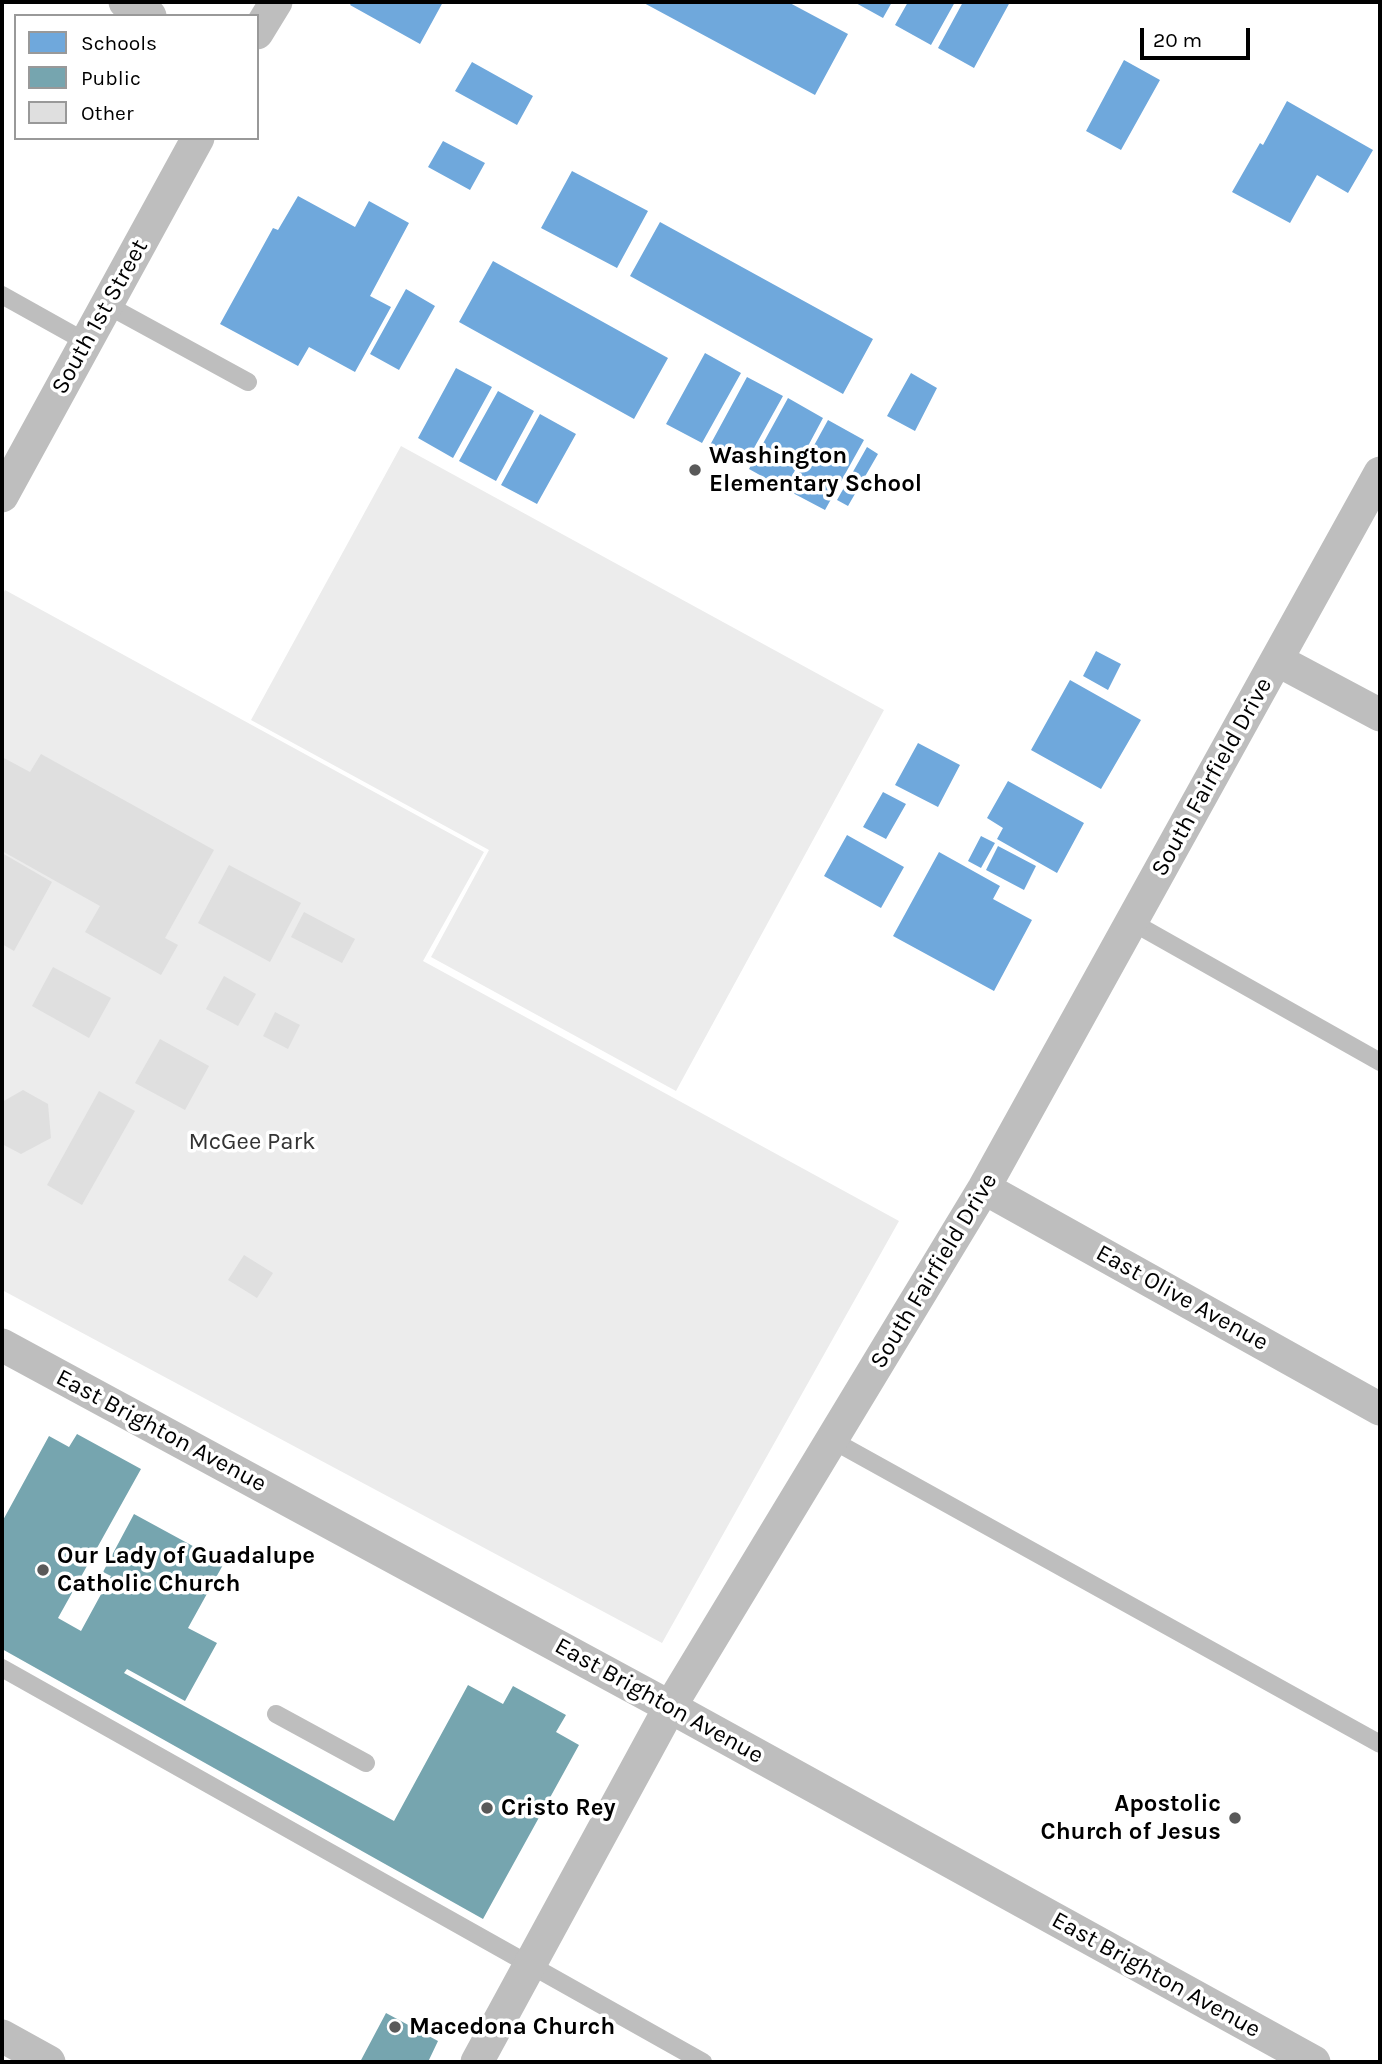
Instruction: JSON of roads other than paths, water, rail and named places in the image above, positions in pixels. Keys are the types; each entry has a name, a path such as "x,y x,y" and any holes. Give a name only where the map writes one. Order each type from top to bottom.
{"street":[{"path":"125,2 146,14"},
{"path":"259,30 276,2"},
{"name":"South 1st Street","path":"2,496 197,140"},
{"name":"South Fairfield Drive","path":"477,2062 670,1707 984,1188 1380,473"},
{"path":"1277,660 1380,715"},
{"name":"East Olive Avenue","path":"984,1188 1380,1409"},
{"name":"East Brighton Avenue","path":"2,1345 670,1707 1314,2062"},
{"path":"2,2036 49,2062"}],"lane":[{"path":"2,295 86,342"},
{"path":"107,305 248,382"},
{"path":"1132,922 1380,1062"},
{"path":"832,1440 1380,1744"},
{"path":"2,1668 704,2062"},
{"path":"276,1714 366,1763"}],"place":[{"name":"Washington Elementary School","path":"695,470"},
{"name":"Our Lady of Guadalupe Catholic Church","path":"43,1570"},
{"name":"Cristo Rey","path":"487,1808"},
{"name":"Apostolic Church of Jesus","path":"1235,1818"},
{"name":"Macedona Church","path":"395,2027"}],"park label":[{"name":"McGee Park","path":"252,1142"}]}
